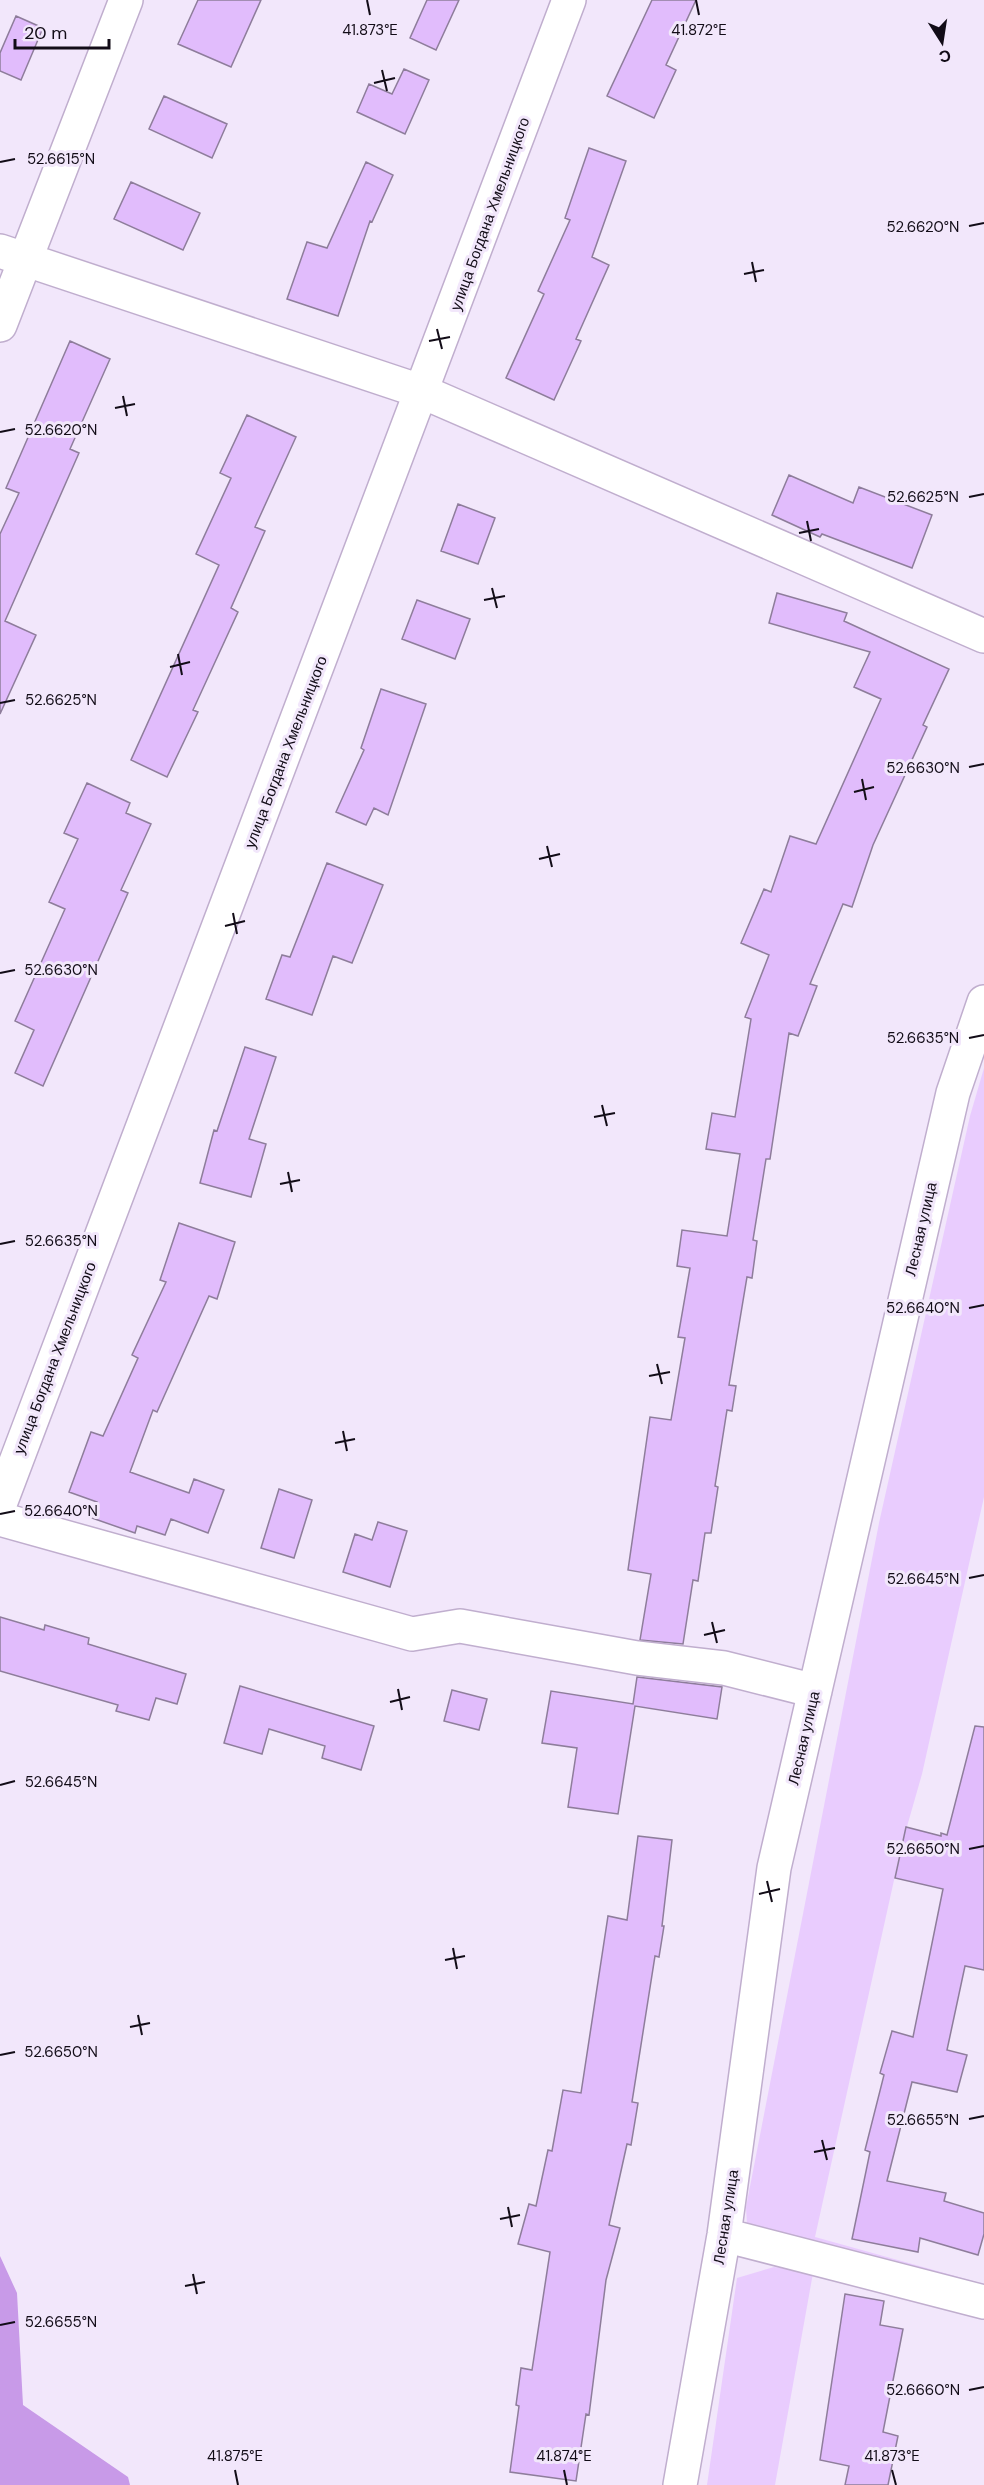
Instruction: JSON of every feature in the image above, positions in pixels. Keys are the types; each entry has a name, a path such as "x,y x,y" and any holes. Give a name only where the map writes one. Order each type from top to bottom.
{"street":[{"path":"0,326 12,256 126,0"},
{"name":"улица Богдана Хмельницкого","path":"0,1504 423,392 569,0"},
{"path":"12,256 423,392 984,636"},
{"name":"Лесная улица","path":"680,2485 724,2235 774,1868 953,1093 984,1002"},
{"path":"0,1520 412,1634 460,1626 637,1658 724,1668 814,1691"},
{"path":"724,2235 984,2302"}],"shaded area":[{"path":"984,1068 984,1497 922,1774 902,1844 815,2237 984,2284 984,2292 747,2225 746,2207 879,1523 970,1116"},
{"path":"0,2256 17,2293 23,2405 128,2477 130,2485 0,2485"},
{"path":"774,2267 813,2273 775,2485 707,2485 737,2278"}],"building":[{"path":"198,0 261,0 231,67 178,44"},
{"path":"427,0 459,0 436,50 410,38"},
{"path":"652,0 696,0 666,65 676,70 654,118 607,96"},
{"path":"16,16 43,28 21,80 0,71 0,53"},
{"path":"404,69 429,80 405,134 357,112 369,84 392,94"},
{"path":"164,96 227,124 212,158 149,129"},
{"path":"589,148 626,161 592,257 609,265 576,339 581,341 554,400 506,378 544,294 538,291 570,220 565,218"},
{"path":"366,162 393,175 372,222 370,221 338,316 287,299 307,242 327,248"},
{"path":"131,182 200,213 183,250 114,219"},
{"path":"70,341 110,359 70,449 79,453 5,621 36,635 0,714 0,534 19,493 6,488"},
{"path":"247,415 296,437 255,527 265,531 231,608 238,612 193,710 198,712 167,777 131,760 219,565 196,554 231,478 220,473"},
{"path":"789,475 853,503 859,487 932,515 912,568 822,534 820,537 772,515"},
{"path":"458,504 495,518 478,564 441,551"},
{"path":"777,593 847,613 844,621 949,669 923,725 927,727 873,845 852,907 843,904 810,984 817,986 798,1036 789,1033 770,1159 766,1159 753,1240 757,1241 752,1278 747,1277 729,1385 736,1386 732,1411 727,1410 715,1486 718,1487 711,1533 705,1533 698,1581 693,1580 683,1644 640,1640 651,1574 628,1570 650,1417 671,1420 685,1338 678,1337 690,1268 677,1266 682,1230 727,1236 740,1154 706,1149 712,1113 735,1117 751,1019 745,1017 769,955 741,943 764,889 771,892 790,836 816,844 881,699 854,687 870,652 769,623"},
{"path":"417,600 470,619 455,659 402,639"},
{"path":"381,689 426,704 388,815 374,808 366,825 336,812 364,750 361,748"},
{"path":"87,783 130,803 126,813 151,824 121,890 128,893 43,1086 15,1073 34,1030 15,1021 65,909 49,902 78,839 64,833"},
{"path":"327,863 383,885 352,963 333,956 312,1015 266,999 282,955 290,957"},
{"path":"245,1047 276,1057 249,1139 266,1144 251,1197 200,1183 214,1130 217,1131"},
{"path":"179,1223 235,1242 217,1299 209,1296 157,1412 153,1410 130,1472 189,1493 194,1479 224,1490 208,1533 171,1519 165,1535 137,1526 135,1533 92,1518 97,1502 69,1492 91,1432 103,1436 138,1358 132,1355 166,1282 160,1280"},
{"path":"279,1489 312,1500 294,1558 261,1548"},
{"path":"378,1522 407,1531 390,1587 343,1572 355,1534 372,1540"},
{"path":"0,1617 44,1630 45,1625 89,1638 88,1644 186,1674 177,1704 156,1698 149,1720 116,1711 118,1705 0,1671"},
{"path":"637,1677 722,1687 717,1719 635,1706 618,1814 568,1807 577,1748 542,1743 551,1691 633,1704"},
{"path":"240,1686 374,1726 361,1770 322,1758 325,1746 269,1729 262,1754 224,1743"},
{"path":"452,1690 487,1699 479,1730 444,1721"},
{"path":"975,1726 984,1727 984,1970 965,1966 947,2050 967,2055 957,2092 912,2082 887,2181 946,2193 944,2201 984,2213 984,2234 978,2255 920,2238 918,2252 852,2239 870,2152 865,2150 884,2075 880,2073 892,2031 913,2037 943,1889 895,1878 906,1827 941,1836 941,1833 947,1835"},
{"path":"638,1836 672,1840 662,1926 664,1926 659,1957 655,1956 632,2102 638,2103 631,2145 627,2144 609,2225 620,2228 606,2280 589,2415 586,2414 576,2481 510,2472 519,2406 516,2405 521,2368 532,2370 550,2252 518,2244 529,2204 536,2206 548,2150 552,2151 563,2090 581,2093 608,1916 627,1920"},
{"path":"845,2294 884,2301 880,2325 903,2329 883,2432 898,2436 888,2485 845,2485 849,2466 820,2460"}]}
